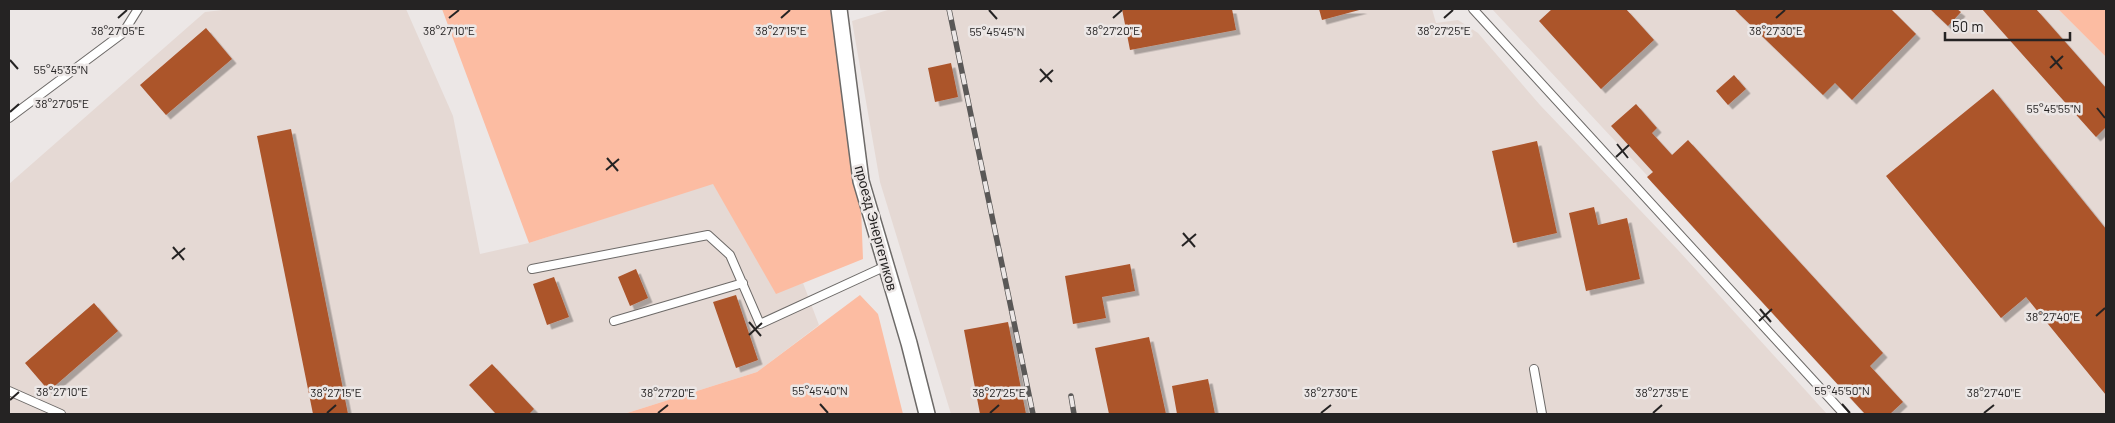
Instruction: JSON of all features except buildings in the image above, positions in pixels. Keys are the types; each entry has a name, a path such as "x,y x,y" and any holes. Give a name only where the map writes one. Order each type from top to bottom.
{"street":[{"name":"проезд Энергетиков","path":"842,10 860,180 927,414"}],"lane":[{"path":"9,118 123,33 138,9"},
{"path":"1474,9 1844,414"},
{"path":"532,269 708,236 730,255 760,324 886,266"},
{"path":"614,321 743,283"},
{"path":"1534,369 1542,414"},
{"path":"9,391 61,414"}],"shaded area":[{"path":"231,9 406,9 453,116 480,254 529,243 713,183 776,293 803,283 819,325 757,372 624,414 9,414 9,184 205,12"},
{"path":"442,9 839,9 860,181 863,259 776,294 713,184 529,243"},
{"path":"891,9 1432,9 1436,23 1458,20 1478,33 1540,105 1678,250 1827,414 951,414 880,182 852,21"},
{"path":"1492,9 2058,9 2106,57 2106,414 1864,414 1711,244"},
{"path":"2058,9 2106,9 2106,57"},
{"path":"860,295 878,314 903,414 624,414 757,372"}],"railway":[{"path":"949,9 1033,414"},
{"path":"1071,396 1074,414"}]}
